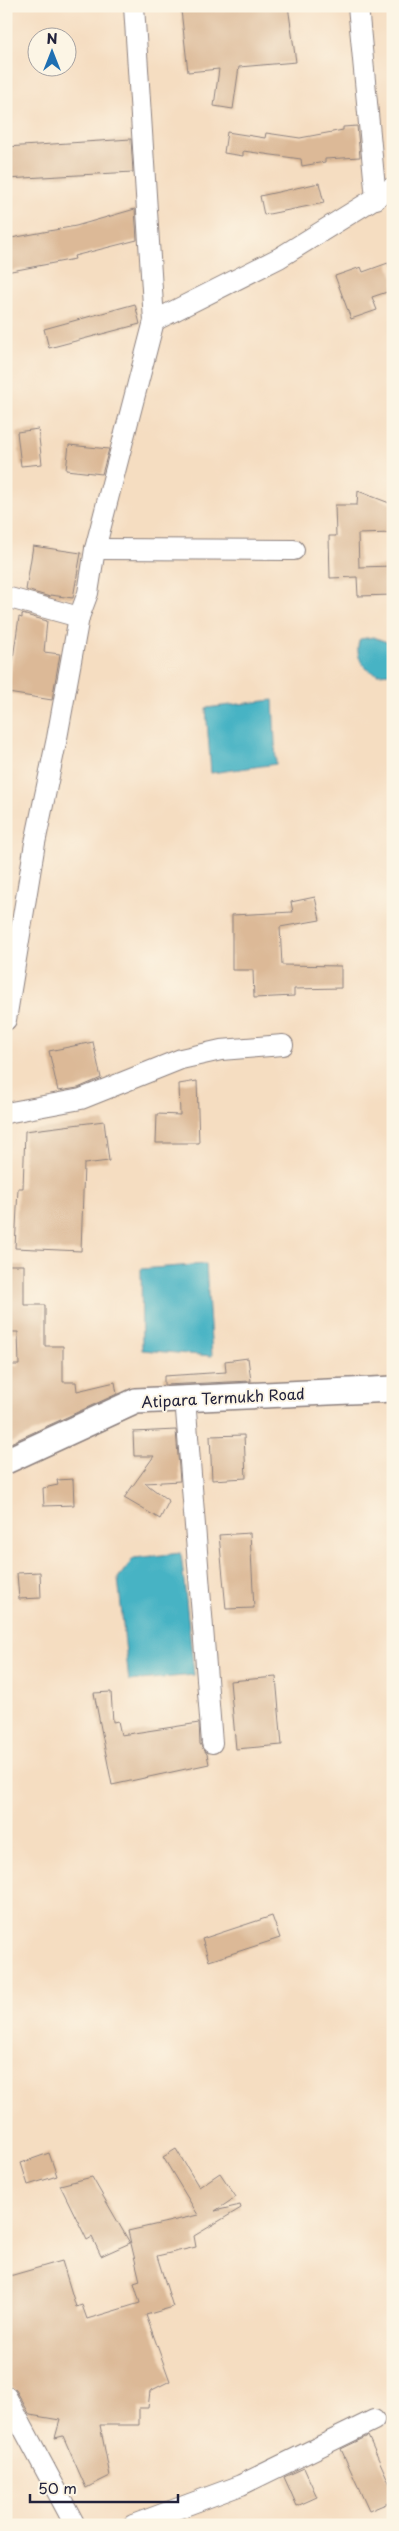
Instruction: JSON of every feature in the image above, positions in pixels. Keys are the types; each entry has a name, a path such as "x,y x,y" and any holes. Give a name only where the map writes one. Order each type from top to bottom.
{"main road":[{"name":"Atipara Termukh Road","path":"6,1461 136,1401 393,1389"}],"street":[{"path":"6,1020 35,843 58,738 79,617 88,592 95,549 154,322 134,6"},
{"path":"358,6 376,199"},
{"path":"154,322 279,258 393,187"},
{"path":"95,549 294,550"},
{"path":"6,598 79,617"},
{"path":"6,1113 81,1100 182,1059 221,1050 283,1045"},
{"path":"185,1398 212,1743"},
{"path":"6,2396 75,2525"},
{"path":"134,2525 241,2485 374,2420"}],"water":[{"path":"393,634 393,673 377,674 371,672 360,660 358,644 360,639 373,637 387,642"},
{"path":"273,700 276,764 211,773 206,708"},
{"path":"206,1264 212,1356 142,1350 141,1269"},
{"path":"181,1553 194,1675 129,1681 118,1578 134,1558"}],"building":[{"path":"210,6 288,6 296,62 239,67 233,109 214,106 219,69 188,72 181,10"},
{"path":"357,126 360,157 325,159 325,162 302,166 301,159 243,151 243,156 224,153 227,132 265,138 266,133 300,138 343,130 343,127"},
{"path":"131,139 133,172 6,179 6,147"},
{"path":"319,183 324,203 264,215 260,196"},
{"path":"135,209 137,240 74,256 75,259 6,272 6,239 76,226"},
{"path":"388,263 393,278 393,290 372,297 377,310 351,319 335,276 361,267 363,272"},
{"path":"135,304 140,324 49,348 44,329"},
{"path":"38,429 42,464 21,466 17,432"},
{"path":"69,445 109,449 102,474 66,470"},
{"path":"358,491 392,504 393,533 358,534 359,567 393,566 393,595 358,596 357,577 330,578 329,536 336,536 335,505 357,505"},
{"path":"33,546 81,553 73,598 50,595 50,597 26,590"},
{"path":"22,614 47,621 44,652 60,654 52,700 8,693 19,617 22,618"},
{"path":"315,897 320,920 280,927 282,965 341,966 341,988 294,989 294,996 254,998 253,970 232,970 232,915 293,912 291,902"},
{"path":"93,1042 101,1078 78,1088 58,1091 49,1051"},
{"path":"197,1081 199,1143 156,1143 157,1114 180,1115 179,1084"},
{"path":"104,1121 109,1161 84,1164 81,1251 15,1248 18,1188 23,1188 25,1131"},
{"path":"6,1265 24,1265 24,1305 45,1305 45,1346 63,1346 63,1382 76,1382 77,1391 115,1382 117,1394 6,1445 6,1365 19,1365 18,1332 6,1332"},
{"path":"248,1358 251,1381 164,1385 164,1376 226,1372 225,1361"},
{"path":"176,1430 180,1481 145,1483 169,1501 160,1519 124,1498 154,1456 134,1456 133,1432"},
{"path":"244,1435 246,1478 212,1480 210,1436"},
{"path":"73,1479 74,1505 44,1506 43,1488 58,1485 57,1480"},
{"path":"250,1533 254,1608 226,1609 219,1535"},
{"path":"40,1572 41,1598 19,1599 17,1573"},
{"path":"276,1677 282,1745 236,1749 230,1681"},
{"path":"111,1692 113,1722 118,1721 121,1735 199,1723 200,1744 207,1754 209,1764 112,1785 94,1693"},
{"path":"272,1916 280,1938 209,1961 202,1939"},
{"path":"176,2149 199,2187 220,2173 236,2197 215,2211 240,2205 241,2208 194,2236 196,2247 157,2256 173,2307 146,2315 170,2381 150,2391 148,2408 139,2408 139,2425 100,2425 110,2476 86,2488 63,2436 55,2438 60,2420 30,2415 16,2390 6,2384 6,2277 62,2261 76,2307 82,2305 87,2319 140,2303 134,2283 140,2281 128,2231 198,2215 163,2157"},
{"path":"49,2153 57,2176 28,2185 21,2163"},
{"path":"92,2177 130,2243 101,2256 92,2237 87,2240 60,2185"},
{"path":"368,2436 393,2491 393,2501 369,2511 341,2449"},
{"path":"304,2468 317,2497 297,2506 284,2477"}]}
